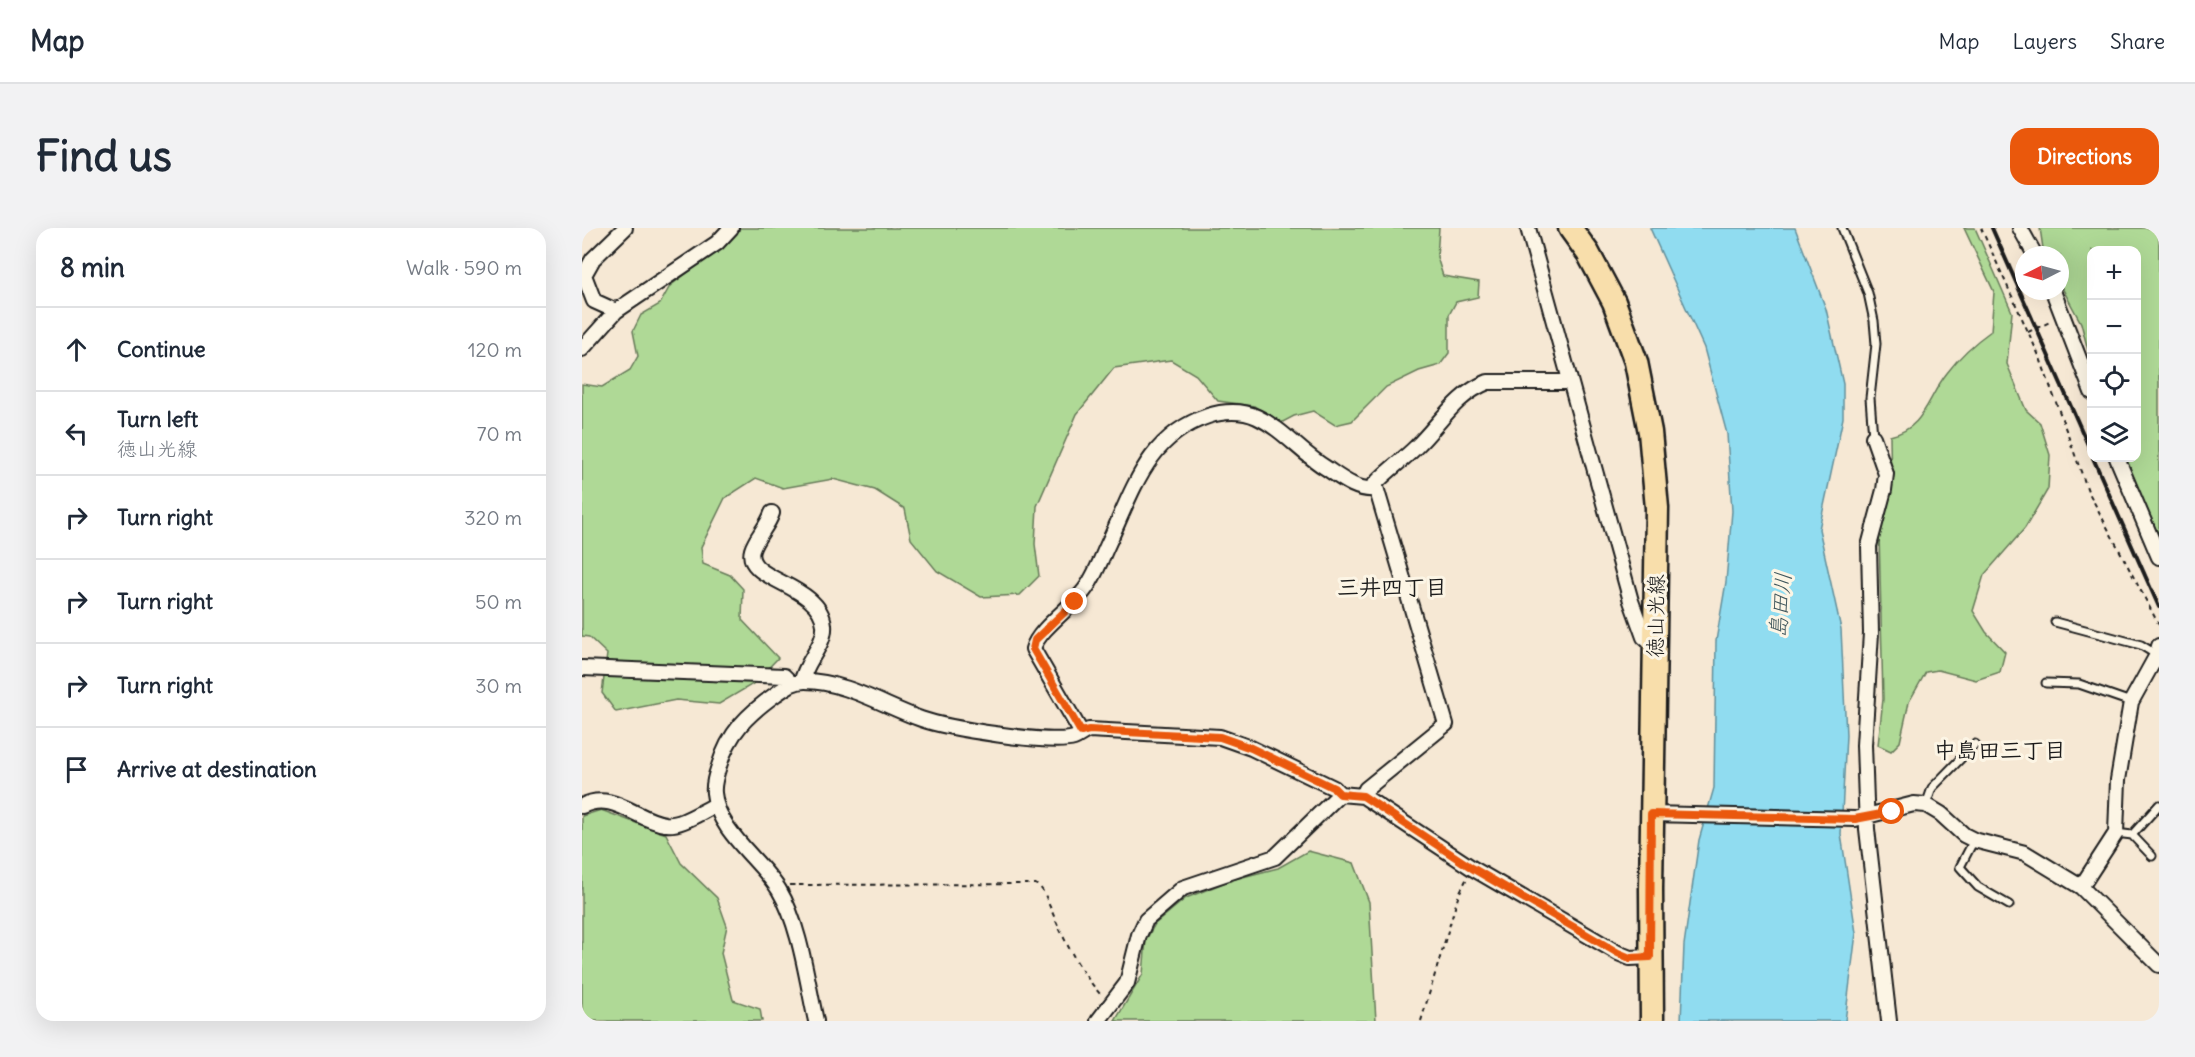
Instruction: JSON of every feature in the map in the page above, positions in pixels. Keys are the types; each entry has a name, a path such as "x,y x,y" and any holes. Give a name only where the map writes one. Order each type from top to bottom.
{"main road":[{"name":"徳山光線","path":"1570,228 1588,253 1614,302 1638,374 1650,432 1656,508 1656,647 1651,814 1652,1021"}],"street":[{"path":"616,311 594,301 584,275 593,259 625,228"},
{"path":"582,349 616,311 717,243 731,228"},
{"path":"1528,228 1630,601 1644,637 1656,647"},
{"path":"2020,228 2030,246"},
{"path":"2057,300 2087,381"},
{"path":"1363,796 1366,789 1446,724 1375,484 1388,469 1416,447 1459,399 1476,387 1488,382 1570,382"},
{"path":"1081,732 1033,649 1035,640 1065,613 1085,590 1143,470 1174,431 1216,413 1238,412 1255,416 1277,429 1309,457 1347,482 1365,490 1375,489"},
{"path":"1874,437 1886,474 1869,546 1871,633 1861,818 1889,1021"},
{"path":"2119,462 2159,556"},
{"path":"772,513 768,525 752,549 752,559 758,570 810,597 824,624 823,634 797,682 750,712 735,728 723,751 714,781 716,804 736,839 779,890 799,948 816,1021"},
{"path":"2081,887 2116,832 2118,780 2131,702 2158,650"},
{"path":"582,668 784,676 797,682 852,692 923,720 958,729 1052,740 1075,738 1081,732 1089,730 1220,737 1251,748 1334,788 1340,794 1363,796 1472,868 1618,953 1630,958 1650,957"},
{"path":"1098,1021 1127,983 1139,935 1146,920 1183,888 1275,857 1340,794"},
{"path":"582,806 593,801 624,806 663,824 673,824 716,804"},
{"path":"1651,814 1861,818 1914,804 1926,805 1974,840 2025,853 2081,887 2159,965"}],"lane":[{"path":"1842,228 1868,293 1874,321 1876,344 1870,398 1874,437"},
{"path":"2055,622 2158,650"},
{"path":"2046,683 2079,684 2131,702"},
{"path":"1926,805 1932,788 1975,744"},
{"path":"2132,835 2159,805"},
{"path":"2116,832 2132,835 2152,856"},
{"path":"1974,840 1960,867 1978,887 2009,905"}],"path":[{"path":"1981,228 2028,332 2088,491 2159,625"},
{"path":"2028,332 2063,316"},
{"path":"1421,1021 1459,894 1472,868"},
{"path":"779,890 798,883 1035,884 1041,887 1046,897 1068,951 1088,979 1111,1003"}],"green space":[{"path":"739,228 1439,228 1437,257 1443,276 1479,282 1478,297 1456,302 1449,315 1449,353 1440,365 1419,371 1386,387 1352,421 1335,425 1313,411 1294,416 1281,423 1254,406 1218,401 1196,375 1171,360 1114,368 1077,414 1037,506 1035,544 1039,576 1020,595 981,597 937,571 911,539 905,509 875,490 833,479 783,488 756,478 725,498 701,547 703,564 730,575 743,589 742,620 778,658 753,684 719,704 676,700 616,712 602,693 607,654 589,637 582,636 582,384 602,387 630,370 638,356 633,331 641,315 660,304 670,286 731,239"},
{"path":"1964,228 1975,228 2012,312 2007,364 2026,410 2040,423 2050,455 2048,489 2025,528 1984,575 1973,611 1986,632 2005,652 2000,672 1976,680 1938,670 1926,672 1909,702 1900,742 1891,751 1878,745 1883,699 1879,533 1891,493 1890,436 1902,432 1918,419 1952,367 1967,350 1991,331 1994,292"},
{"path":"2040,228 2159,228 2159,538 2127,462 2141,462 2141,246 2087,246 2087,346 2081,323 2069,300 2069,246 2043,246"},
{"path":"601,810 666,834 681,863 717,898 727,926 721,953 733,1000 760,1009 762,1021 582,1021 582,816"},
{"path":"1308,851 1354,863 1369,902 1376,1021 1115,1021 1143,974 1146,940 1155,924 1186,898 1231,880 1278,868"}],"water":[{"name":"島田川","path":"1650,228 1795,228 1826,309 1843,384 1843,418 1819,529 1841,629 1846,735 1841,834 1856,933 1845,1021 1681,1021 1684,945 1699,840 1714,788 1716,641 1726,582 1732,511 1727,434 1704,348"}],"railway":[{"path":"1992,228 2087,443"},
{"path":"2095,462 2159,607"}],"district":[{"name":"三井四丁目","path":"1392,587"},
{"name":"中島田三丁目","path":"2000,750"}],"route":[{"path":"1075,602 1035,640 1033,649 1081,732 1089,730 1220,737 1251,748 1334,788 1340,794 1363,796 1472,868 1630,958 1650,957 1651,814 1855,819 1892,812"}]}
